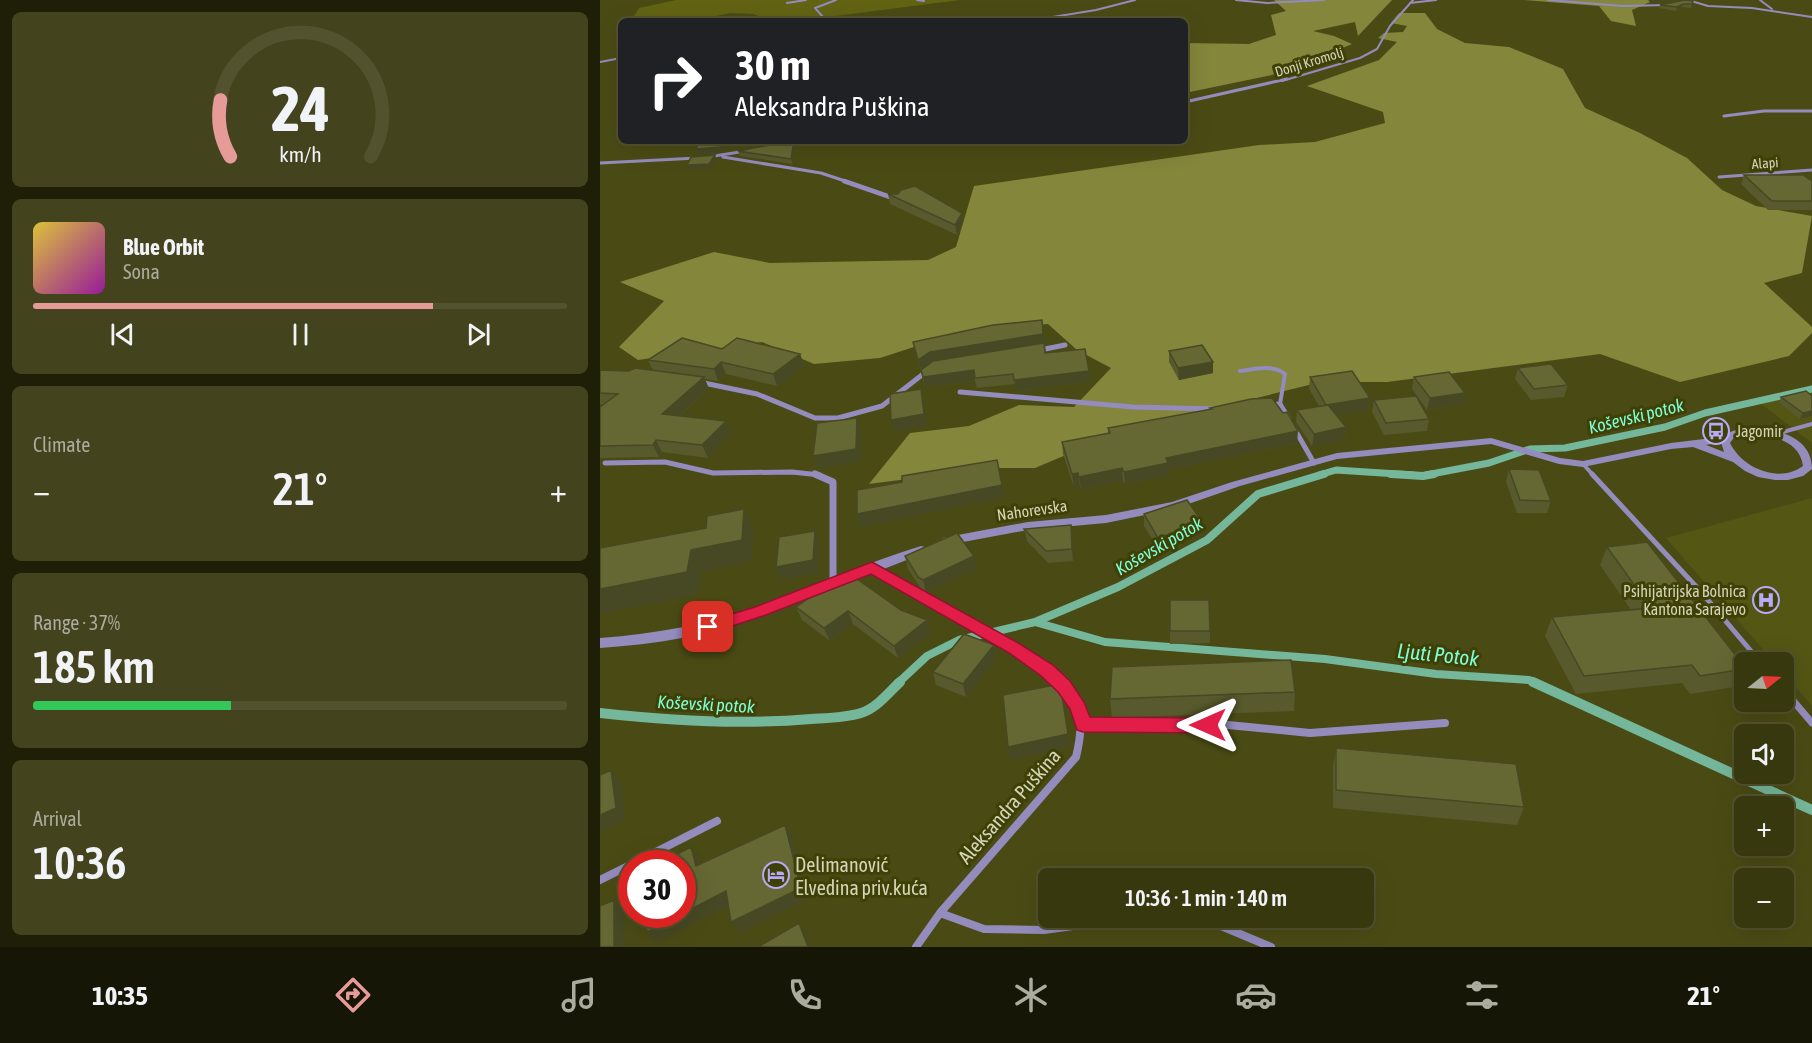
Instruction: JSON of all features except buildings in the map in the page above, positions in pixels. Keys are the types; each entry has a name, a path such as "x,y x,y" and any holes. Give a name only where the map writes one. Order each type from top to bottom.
{"street":[{"path":"1047,18 1096,10 1135,0"},
{"path":"1236,0 1267,3 1324,0"},
{"path":"1411,1 1436,0"},
{"path":"1548,0 1629,8 1669,4"},
{"path":"1688,0 1708,6 1812,16"},
{"path":"1760,0 1775,11"},
{"name":"Donji Kromolj","path":"1188,101 1267,85 1360,58 1377,49 1390,26 1411,1"},
{"path":"600,62 618,59"},
{"path":"1724,116 1764,111 1812,111"},
{"path":"600,163 720,156 752,150"},
{"path":"720,156 821,173 899,200"},
{"name":"Alapi","path":"1719,177 1812,170"},
{"path":"1027,352 1065,345"},
{"path":"694,381 757,394 815,418 838,418 882,406 933,368"},
{"path":"960,392 1134,407 1222,408"},
{"path":"1263,406 1280,404 1314,463"},
{"path":"1583,464 1671,446 1696,445 1745,430 1776,434 1807,452 1808,471 1789,477 1768,475 1696,445"},
{"path":"1731,434 1726,438 1727,449 1738,461"},
{"name":"Nahorevska","path":"600,643 632,642 691,632 742,618 949,540 1029,526 1106,519 1162,507 1337,456 1476,441 1506,444 1538,455 1583,464"},
{"path":"605,463 665,462 713,473 817,474 833,482 833,584"},
{"path":"872,568 1047,670 1064,687 1078,707 1083,725 1228,725 1310,733 1445,723"},
{"name":"Aleksandra Puškina","path":"916,947 940,913 1076,757 1083,725"},
{"path":"660,850 717,821"},
{"path":"600,880 618,871"},
{"path":"940,913 984,929 1044,930 1058,928"},
{"path":"1226,928 1271,947"}],"lane":[{"path":"787,3 806,0"},
{"path":"821,18 823,17 815,8 836,0"},
{"path":"917,0 924,1"},
{"path":"1240,371 1258,368 1279,369 1285,374 1280,404"},
{"path":"1776,434 1812,424"},
{"path":"1583,464 1702,593 1752,652"},
{"path":"1794,702 1812,723"}],"shaded area":[{"path":"676,0 960,0 820,18 766,18 753,14 731,13 705,18 633,18 639,8"},
{"path":"1812,392 1812,443 1760,403"},
{"name":"Psihijatrijska Bolnica Kantona Sarajevo","path":"1812,498 1812,706 1794,685 1794,652 1765,652 1666,538"}],"green space":[{"path":"1274,0 1392,0 1358,36 1355,22 1313,31 1334,36 1352,44 1286,72 1188,92 1188,43 1249,44 1276,35 1271,15 1286,11"},
{"path":"1524,0 1648,0 1650,2 1632,10 1636,26 1611,21 1599,6"},
{"path":"1399,13 1425,13 1437,29 1465,43 1509,47 1563,69 1585,108 1687,158 1722,190 1756,206 1812,216 1802,273 1764,283 1812,327 1812,333 1789,356 1680,382 1600,354 1387,382 1321,382 1123,431 1035,468 992,468 869,484 910,433 969,426 1019,405 1074,407 1111,368 1077,350 1048,324 963,331 880,358 814,364 762,342 638,360 619,347 664,301 620,282 714,252 770,263 928,260 956,247 974,186 1259,145 1315,142 1385,123 1383,112 1307,86 1379,60 1397,42 1378,38 1384,33 1403,32 1407,26 1391,23"}],"waterway":[{"name":"Koševski potok","path":"1426,475 1489,463 1530,449 1565,448 1665,427 1705,413 1812,389"},
{"name":"Koševski potok","path":"1319,475 1336,470 1413,475"},
{"name":"Koševski potok","path":"1035,622 1118,587 1207,540 1258,494 1324,474"},
{"name":"Koševski potok","path":"1391,474 1423,476 1434,474"},
{"name":"Koševski potok","path":"898,683 927,656 959,640 1035,622"},
{"name":"Ljuti Potok","path":"1035,622 1105,642 1325,659 1436,674 1529,680 1536,683"},
{"name":"Koševski potok","path":"600,713 732,722 836,718 867,711 900,682"},
{"name":"Ljuti Potok","path":"1533,682 1812,810"}],"place":[{"name":"Jagomir","path":"1716,431"},
{"name":"Psihijatrijska Bolnica Kantona Sarajevo","path":"1766,600"},
{"name":"Delimanović Elvedina priv.kuća","path":"776,875"}],"route":[{"path":"708,627 742,618 872,568 1047,670 1064,687 1078,707 1083,725 1208,725"}]}
